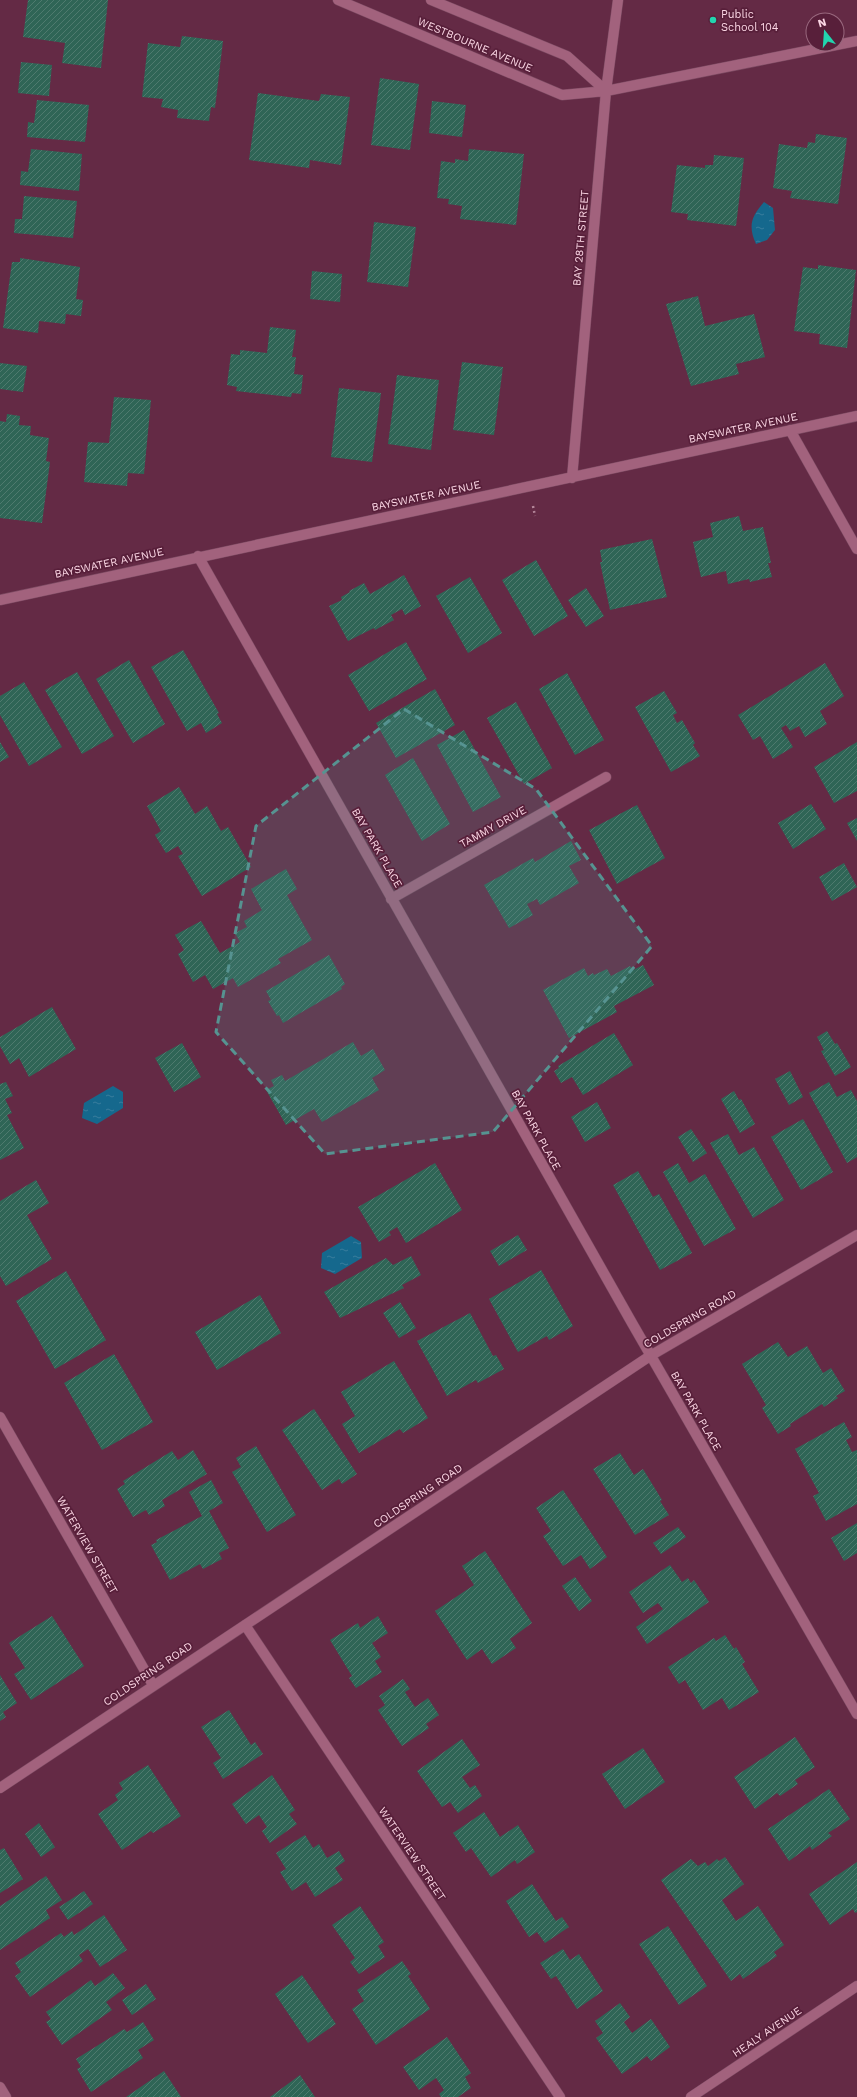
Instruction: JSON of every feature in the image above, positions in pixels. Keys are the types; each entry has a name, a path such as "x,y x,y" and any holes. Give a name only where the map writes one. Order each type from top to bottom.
{"street":[{"name":"WESTBOURNE AVENUE","path":"338,0 562,95 606,91 857,41"},
{"path":"431,0 568,56 606,91"},
{"name":"BAY 28TH STREET","path":"572,478 606,91 618,0"},
{"name":"BAYSWATER AVENUE","path":"0,600 198,556 572,478 857,416"},
{"path":"790,430 857,549"},
{"name":"BAY PARK PLACE","path":"198,556 650,1356 857,1714"},
{"name":"TAMMY DRIVE","path":"392,899 606,777"},
{"name":"COLDSPRING ROAD","path":"0,1788 650,1356 857,1235"},
{"name":"WATERVIEW STREET","path":"0,1417 153,1685"},
{"name":"WATERVIEW STREET","path":"245,1625 560,2097"},
{"name":"HEALY AVENUE","path":"690,2097 857,1986"},
{"path":"0,2088 6,2097"}],"path":[{"path":"533,506 535,516"}],"highlighted area":[{"path":"404,709 536,789 652,946 493,1132 325,1154 216,1032 256,826"}],"water":[{"path":"764,202 773,208 775,230 767,240 756,244 752,232 752,222 756,212"},
{"path":"113,1086 123,1092 123,1108 97,1124 82,1118 84,1103"},
{"path":"351,1236 361,1242 362,1258 335,1274 321,1268 322,1253"}],"building":[{"path":"28,0 108,0 101,68 62,63 65,43 23,37"},
{"path":"182,36 223,41 215,108 211,107 209,121 177,118 178,110 161,107 163,99 142,97 148,43 180,47"},
{"path":"21,62 52,65 49,96 18,93"},
{"path":"380,78 419,84 410,150 371,145"},
{"path":"258,93 319,101 321,94 350,97 341,165 310,160 309,168 249,160"},
{"path":"37,100 89,105 85,142 27,137 28,122 34,123"},
{"path":"432,101 466,105 462,137 429,133"},
{"path":"816,134 847,138 838,204 790,198 792,191 773,188 779,144 807,148 808,142 815,143"},
{"path":"31,149 82,154 79,191 20,185 21,171 28,172"},
{"path":"469,149 524,154 516,225 460,219 462,206 448,204 449,199 437,198 441,161 455,163 455,159 468,161"},
{"path":"714,155 744,158 736,226 687,220 688,214 671,212 677,165 705,168 705,165 713,165"},
{"path":"24,196 77,201 73,238 14,233 15,219 22,219"},
{"path":"374,222 416,227 408,287 367,282"},
{"path":"20,258 80,267 76,299 83,300 81,316 66,314 65,324 39,321 38,333 3,328 12,262 20,262"},
{"path":"818,265 856,270 847,348 819,344 820,334 794,331 803,267 818,269"},
{"path":"312,271 342,274 340,302 310,299"},
{"path":"698,296 705,326 754,314 765,357 736,364 739,374 691,386 666,304"},
{"path":"270,327 296,330 292,357 296,357 294,374 303,375 301,394 292,393 291,397 236,391 237,387 227,385 231,354 240,355 240,350 267,353"},
{"path":"462,362 503,367 494,435 453,430"},
{"path":"0,363 27,366 23,392 0,389"},
{"path":"397,375 439,380 431,450 388,444"},
{"path":"339,388 381,393 372,462 331,457"},
{"path":"114,397 151,400 144,474 128,473 127,486 84,482 88,442 109,443"},
{"path":"7,414 20,416 19,425 31,426 30,435 49,438 46,461 50,462 42,523 0,518 0,421 6,422"},
{"path":"739,516 743,531 763,527 771,563 768,563 772,577 750,582 749,579 728,584 726,571 701,577 693,542 713,537 710,523"},
{"path":"652,539 667,597 610,610 600,562 602,562 600,550"},
{"path":"536,560 568,616 534,636 502,580"},
{"path":"404,575 421,606 405,615 402,609 391,615 394,620 375,630 374,628 348,641 329,606 342,600 341,597 364,583 370,594"},
{"path":"470,577 502,633 468,653 436,596"},
{"path":"586,588 604,616 586,627 568,600"},
{"path":"406,642 427,679 369,711 348,675"},
{"path":"183,650 219,713 217,714 222,723 206,733 201,723 187,731 151,667"},
{"path":"129,660 165,724 133,743 96,679"},
{"path":"825,663 844,696 820,711 827,724 805,737 799,726 790,731 786,725 781,728 793,747 773,759 760,736 753,740 738,715"},
{"path":"77,672 114,736 82,754 45,690"},
{"path":"567,673 604,740 575,755 539,689"},
{"path":"24,682 62,747 29,766 0,715 0,696"},
{"path":"435,689 455,725 396,758 376,723"},
{"path":"664,691 677,713 673,715 677,723 682,720 695,743 693,745 700,756 671,772 635,707"},
{"path":"516,702 552,768 524,784 487,718"},
{"path":"464,730 501,797 473,812 437,745"},
{"path":"0,742 9,757 0,762"},
{"path":"857,742 857,791 834,803 814,767"},
{"path":"413,758 450,824 422,841 385,775"},
{"path":"179,787 195,814 207,806 221,831 228,827 251,867 202,896 178,856 183,854 178,846 166,853 155,835 161,831 147,806"},
{"path":"811,804 826,829 793,849 778,823"},
{"path":"637,805 665,858 617,884 589,830"},
{"path":"857,818 857,841 847,823"},
{"path":"571,841 581,860 569,866 579,883 540,905 537,899 527,904 533,915 509,928 484,885 533,858 535,862"},
{"path":"844,863 857,887 832,901 819,877"},
{"path":"286,869 297,889 287,895 312,940 278,959 281,963 238,987 233,978 213,989 205,975 193,982 178,954 184,950 175,935 201,921 220,953 240,942 235,933 247,927 244,921 262,910 251,889"},
{"path":"329,955 345,984 341,987 342,989 283,1023 279,1015 277,1016 268,1001 271,1000 266,991"},
{"path":"643,965 654,985 614,1006 617,1012 569,1038 543,990 584,968 588,976 607,969 611,976 630,966 633,970"},
{"path":"52,1007 76,1049 29,1077 19,1058 10,1064 0,1046 0,1037"},
{"path":"827,1031 835,1044 837,1043 851,1067 835,1076 821,1051 824,1050 817,1037"},
{"path":"614,1033 633,1065 583,1095 572,1077 561,1083 554,1071 559,1068 558,1066"},
{"path":"353,1042 361,1056 373,1049 385,1070 372,1078 379,1090 322,1122 314,1109 286,1125 266,1090 274,1086 271,1080 282,1075 285,1081"},
{"path":"182,1043 201,1077 174,1092 155,1058"},
{"path":"790,1071 803,1097 789,1105 775,1079"},
{"path":"6,1082 13,1096 5,1099 12,1113 7,1115 24,1148 0,1160 0,1084"},
{"path":"829,1082 837,1097 851,1090 857,1101 857,1157 847,1163 809,1093"},
{"path":"734,1091 739,1100 741,1099 755,1124 740,1133 721,1099"},
{"path":"597,1102 611,1128 585,1142 571,1117"},
{"path":"803,1119 833,1172 801,1190 771,1137"},
{"path":"691,1129 707,1153 693,1162 678,1137"},
{"path":"728,1134 739,1155 754,1147 784,1200 753,1218 710,1143"},
{"path":"435,1163 462,1210 406,1243 397,1227 389,1232 391,1235 379,1242 358,1207"},
{"path":"678,1163 689,1183 705,1174 736,1229 704,1246 663,1172"},
{"path":"638,1171 653,1197 659,1194 692,1253 660,1270 613,1185"},
{"path":"36,1180 49,1203 27,1215 52,1259 6,1286 0,1276 0,1201"},
{"path":"518,1235 527,1250 499,1266 490,1251"},
{"path":"411,1256 421,1275 402,1285 404,1288 340,1318 324,1292 386,1258 393,1265"},
{"path":"541,1270 573,1326 549,1340 547,1336 518,1352 489,1299"},
{"path":"66,1271 106,1340 55,1369 16,1301"},
{"path":"260,1295 281,1333 217,1370 195,1332"},
{"path":"400,1302 416,1328 399,1338 383,1313"},
{"path":"470,1313 493,1356 496,1355 504,1369 478,1383 476,1380 447,1396 417,1341"},
{"path":"778,1342 788,1357 807,1346 823,1373 831,1368 845,1391 836,1396 838,1398 824,1407 822,1404 790,1424 791,1426 778,1434 762,1408 766,1405 742,1364"},
{"path":"114,1354 153,1422 102,1450 64,1383"},
{"path":"394,1361 428,1418 403,1433 400,1429 359,1453 342,1424 355,1416 341,1392"},
{"path":"314,1409 357,1474 342,1484 339,1479 322,1490 282,1430"},
{"path":"844,1422 852,1437 846,1440 852,1452 857,1450 857,1504 826,1521 813,1496 819,1493 795,1449"},
{"path":"256,1446 296,1515 267,1532 232,1472 241,1467 236,1458"},
{"path":"193,1450 207,1474 162,1500 165,1506 149,1515 146,1510 133,1517 117,1489 125,1484 123,1481 172,1451 178,1460"},
{"path":"620,1453 634,1475 643,1469 662,1500 660,1501 669,1515 635,1535 593,1469"},
{"path":"211,1480 223,1503 209,1511 229,1548 219,1553 222,1559 203,1569 200,1564 170,1580 151,1545 157,1542 156,1540 202,1516 189,1492"},
{"path":"563,1490 607,1557 590,1569 581,1555 563,1566 543,1536 551,1531 536,1508"},
{"path":"857,1523 857,1553 844,1561 831,1538"},
{"path":"678,1527 686,1537 661,1554 653,1543"},
{"path":"485,1551 532,1623 510,1639 516,1648 492,1664 482,1649 467,1660 435,1611 474,1585 462,1566"},
{"path":"670,1565 682,1582 688,1578 691,1583 694,1580 709,1602 647,1644 636,1627 663,1609 658,1603 643,1613 629,1592"},
{"path":"575,1577 592,1601 579,1611 562,1586"},
{"path":"52,1616 84,1666 31,1700 14,1674 25,1668 9,1643"},
{"path":"378,1616 388,1633 372,1643 381,1657 375,1661 382,1672 356,1688 349,1678 352,1676 330,1640 358,1623 360,1628"},
{"path":"725,1635 734,1649 736,1647 745,1662 742,1664 759,1692 729,1710 722,1698 703,1710 685,1680 679,1684 668,1667 714,1638 716,1641"},
{"path":"0,1675 17,1703 3,1712 6,1717 0,1721"},
{"path":"403,1679 410,1689 405,1692 415,1707 428,1698 439,1715 426,1724 429,1728 402,1746 378,1710 385,1705 379,1696"},
{"path":"229,1710 251,1745 255,1742 263,1754 223,1779 213,1763 221,1758 201,1727"},
{"path":"795,1737 815,1767 795,1780 798,1784 780,1796 777,1793 755,1809 734,1777"},
{"path":"462,1739 480,1765 462,1777 470,1788 475,1785 482,1796 458,1813 450,1802 442,1807 417,1771"},
{"path":"643,1748 665,1782 625,1809 602,1774"},
{"path":"148,1765 181,1816 153,1833 151,1831 122,1850 98,1814 118,1800 115,1795 123,1789 119,1783"},
{"path":"272,1775 295,1810 289,1814 297,1824 270,1843 262,1831 267,1827 259,1815 246,1824 232,1804"},
{"path":"829,1789 850,1819 828,1833 832,1836 812,1850 810,1846 789,1861 768,1829"},
{"path":"484,1812 500,1837 518,1825 535,1852 517,1864 515,1860 491,1877 471,1848 466,1852 453,1833"},
{"path":"39,1823 55,1847 41,1857 25,1834"},
{"path":"305,1835 313,1848 319,1844 327,1858 339,1851 345,1861 335,1868 343,1880 315,1897 306,1882 292,1891 280,1872 286,1869 276,1853"},
{"path":"4,1848 23,1879 0,1893 0,1850"},
{"path":"725,1857 744,1884 722,1900 736,1921 758,1906 784,1945 774,1952 777,1956 743,1979 740,1974 731,1981 661,1880 691,1859 698,1866 705,1862 708,1866 717,1859 719,1861"},
{"path":"857,1862 857,1912 855,1913 853,1909 830,1925 809,1894"},
{"path":"46,1876 62,1900 46,1910 50,1918 0,1950 0,1906"},
{"path":"532,1884 556,1921 562,1917 569,1927 545,1943 537,1932 529,1937 506,1901"},
{"path":"84,1891 93,1904 68,1920 59,1907"},
{"path":"360,1906 384,1942 378,1946 385,1957 359,1974 350,1962 355,1958 332,1925"},
{"path":"104,1915 127,1950 100,1967 88,1949 79,1955 83,1961 30,1997 15,1976 21,1972 15,1963 61,1933 64,1937 72,1931 74,1935"},
{"path":"668,1926 707,1986 679,2005 639,1944"},
{"path":"563,1949 570,1960 579,1954 603,1991 577,2009 556,1976 551,1979 540,1963"},
{"path":"402,1961 411,1974 408,1976 430,2009 376,2045 352,2009 364,2001 357,1990"},
{"path":"113,1973 125,1988 106,2002 112,2010 62,2045 46,2022 51,2019 46,2012 91,1980 95,1986"},
{"path":"302,1975 336,2024 308,2043 275,1994"},
{"path":"146,1984 156,1999 132,2015 122,2000"},
{"path":"620,2003 630,2017 624,2022 632,2033 651,2019 670,2047 651,2061 647,2056 622,2074 596,2038 603,2033 595,2021"},
{"path":"143,2022 154,2040 138,2050 143,2058 91,2092 77,2069 81,2067 76,2059 124,2029 127,2032"},
{"path":"447,2037 471,2073 465,2077 471,2088 458,2097 441,2097 439,2094 444,2090 436,2078 419,2090 403,2067"},
{"path":"164,2071 181,2097 126,2097"},
{"path":"300,2075 315,2097 270,2097"}],"place":[{"name":"Public School 104","path":"713,20"}]}
